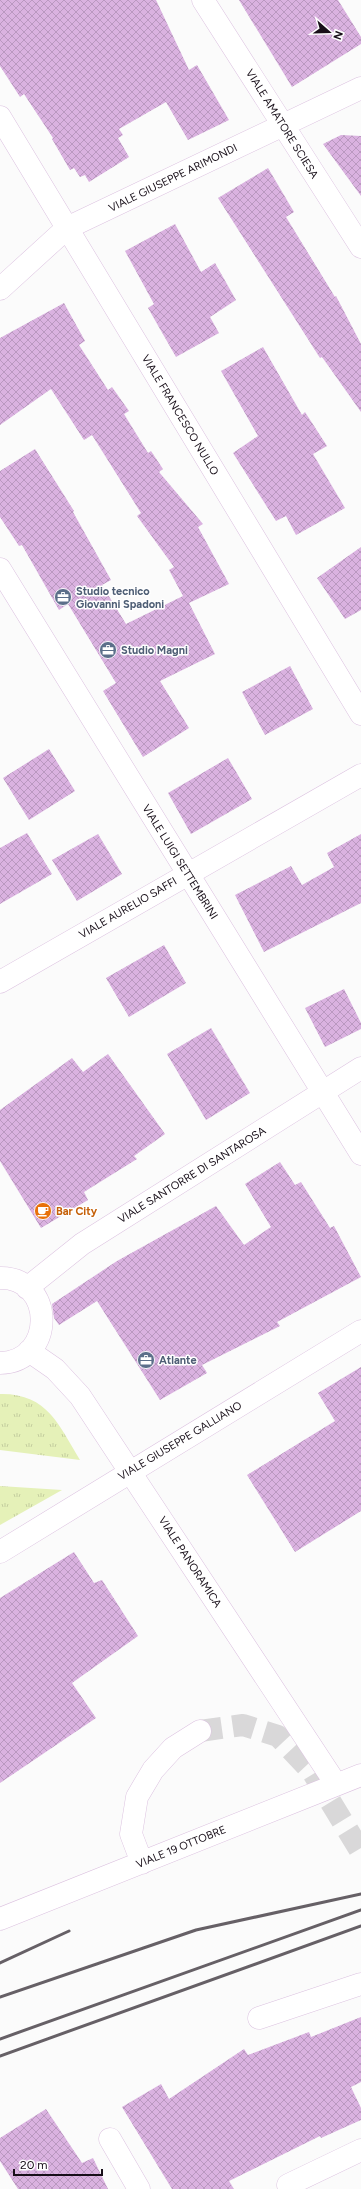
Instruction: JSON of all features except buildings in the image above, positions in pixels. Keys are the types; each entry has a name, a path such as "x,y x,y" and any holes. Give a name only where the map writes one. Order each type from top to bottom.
{"street":[{"name":"VIALE AMATORE SCIESA","path":"204,0 361,247"},
{"name":"VIALE GIUSEPPE ARIMONDI","path":"0,289 67,228 361,88"},
{"name":"VIALE FRANCESCO NULLO","path":"0,117 361,714"},
{"name":"VIALE LUIGI SETTEMBRINI","path":"0,569 361,1154"},
{"name":"VIALE AURELIO SAFFI","path":"0,982 361,775"},
{"name":"VIALE SANTORRE DI SANTAROSA","path":"27,1288 82,1244 361,1068"},
{"path":"0,1363 18,1360 29,1351 41,1331 42,1320 40,1307 27,1288 16,1281 1,1275"},
{"name":"VIALE GIUSEPPE GALLIANO","path":"0,1552 130,1471 361,1331"},
{"name":"VIALE PANORAMICA","path":"29,1351 55,1369 80,1396 336,1784"},
{"path":"142,1863 131,1834 138,1797 153,1770 172,1748 200,1731"},
{"name":"VIALE 19 OTTOBRE","path":"0,1919 361,1775"},
{"path":"259,2018 361,1984"},
{"path":"110,2139 139,2189"},
{"path":"288,2185 361,2150"}],"green space":[{"path":"0,1394 16,1395 29,1399 40,1405 58,1423 80,1460 0,1450"},
{"path":"0,1486 62,1490 0,1525"}],"tunnel":[{"path":"200,1731 243,1725 278,1736 313,1773 361,1852"}],"railway":[{"path":"0,1997 196,1930 361,1894"},
{"path":"0,2039 361,1910"},
{"path":"0,2056 361,1926"},
{"path":"0,1963 69,1931"}],"place":[{"name":"Studio tecnico Giovanni Spadoni","path":"63,597"},
{"name":"Studio Magni","path":"108,650"},
{"name":"Bar City","path":"43,1211"},
{"name":"Atlante","path":"146,1360"}]}
